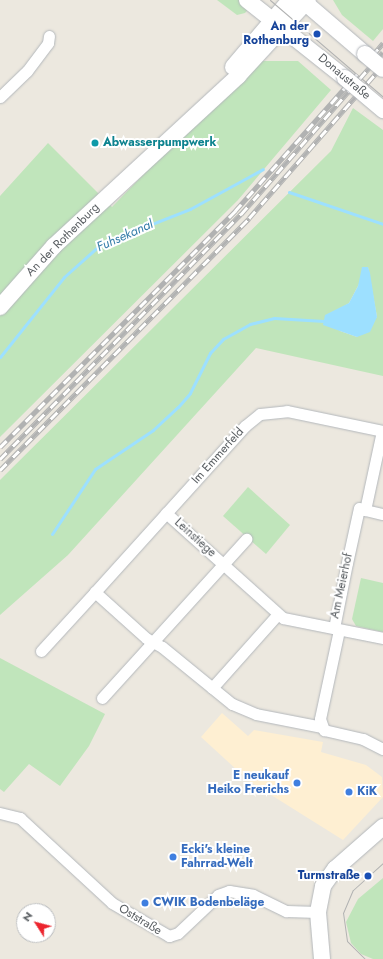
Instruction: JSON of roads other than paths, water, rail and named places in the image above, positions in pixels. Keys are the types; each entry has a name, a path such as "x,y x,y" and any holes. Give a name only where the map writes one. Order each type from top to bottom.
{"main road":[{"name":"Donaustraße","path":"247,0 279,23 383,110"},
{"name":"An der Rothenburg","path":"0,307 54,246 181,127 301,1"},
{"path":"301,1 383,70"},
{"path":"322,959 318,912 321,892 330,875 383,827"}],"street":[{"path":"0,97 27,71 48,43 49,36"},
{"name":"Im Emmerfeld","path":"41,651 245,426 260,414 287,411 382,431"},
{"name":"Am Meierhof","path":"322,727 339,630 334,628 347,563 359,508 365,510 382,431"},
{"path":"365,510 383,514"},
{"name":"Leinstiege","path":"166,513 278,614 339,630 383,638"},
{"name":"Leinstiege","path":"154,641 246,539"},
{"path":"96,592 212,688 246,711 322,727 383,749"},
{"path":"212,688 278,614"},
{"path":"102,698 154,641"},
{"name":"Oststraße","path":"0,813 20,818 112,903 169,936 178,933 218,895 229,891 254,895 286,911 318,912"}],"water":[{"path":"362,267 368,267 370,273 377,317 370,332 357,337 323,325 325,315 349,303 358,286"}],"waterway":[{"name":"Fuhsekanal","path":"0,357 64,277 101,244 190,209 263,169"},
{"name":"Fuhsekanal","path":"289,192 383,224"},
{"path":"52,534 95,469 153,430 178,407 190,393 210,353 223,339 250,324 274,318 324,321"}],"tram line":[{"path":"270,0 383,97"},
{"path":"365,959 347,941 343,913 353,890 383,863"}],"railway":[{"path":"372,56 383,43"},
{"path":"0,459 241,214 383,52"},
{"path":"0,470 249,218 383,65"},
{"path":"0,447 235,211 357,74"}],"place":[{"name":"An der Rothenburg","path":"317,34"},
{"name":"Abwasserpumpwerk","path":"95,143"},
{"name":"E neukauf Heiko Frerichs","path":"297,783"},
{"name":"KiK","path":"349,792"},
{"name":"Ecki's kleine Fahrrad-Welt","path":"173,857"},
{"name":"Turmstraße","path":"368,876"},
{"name":"CWIK Bodenbeläge","path":"145,903"}]}
